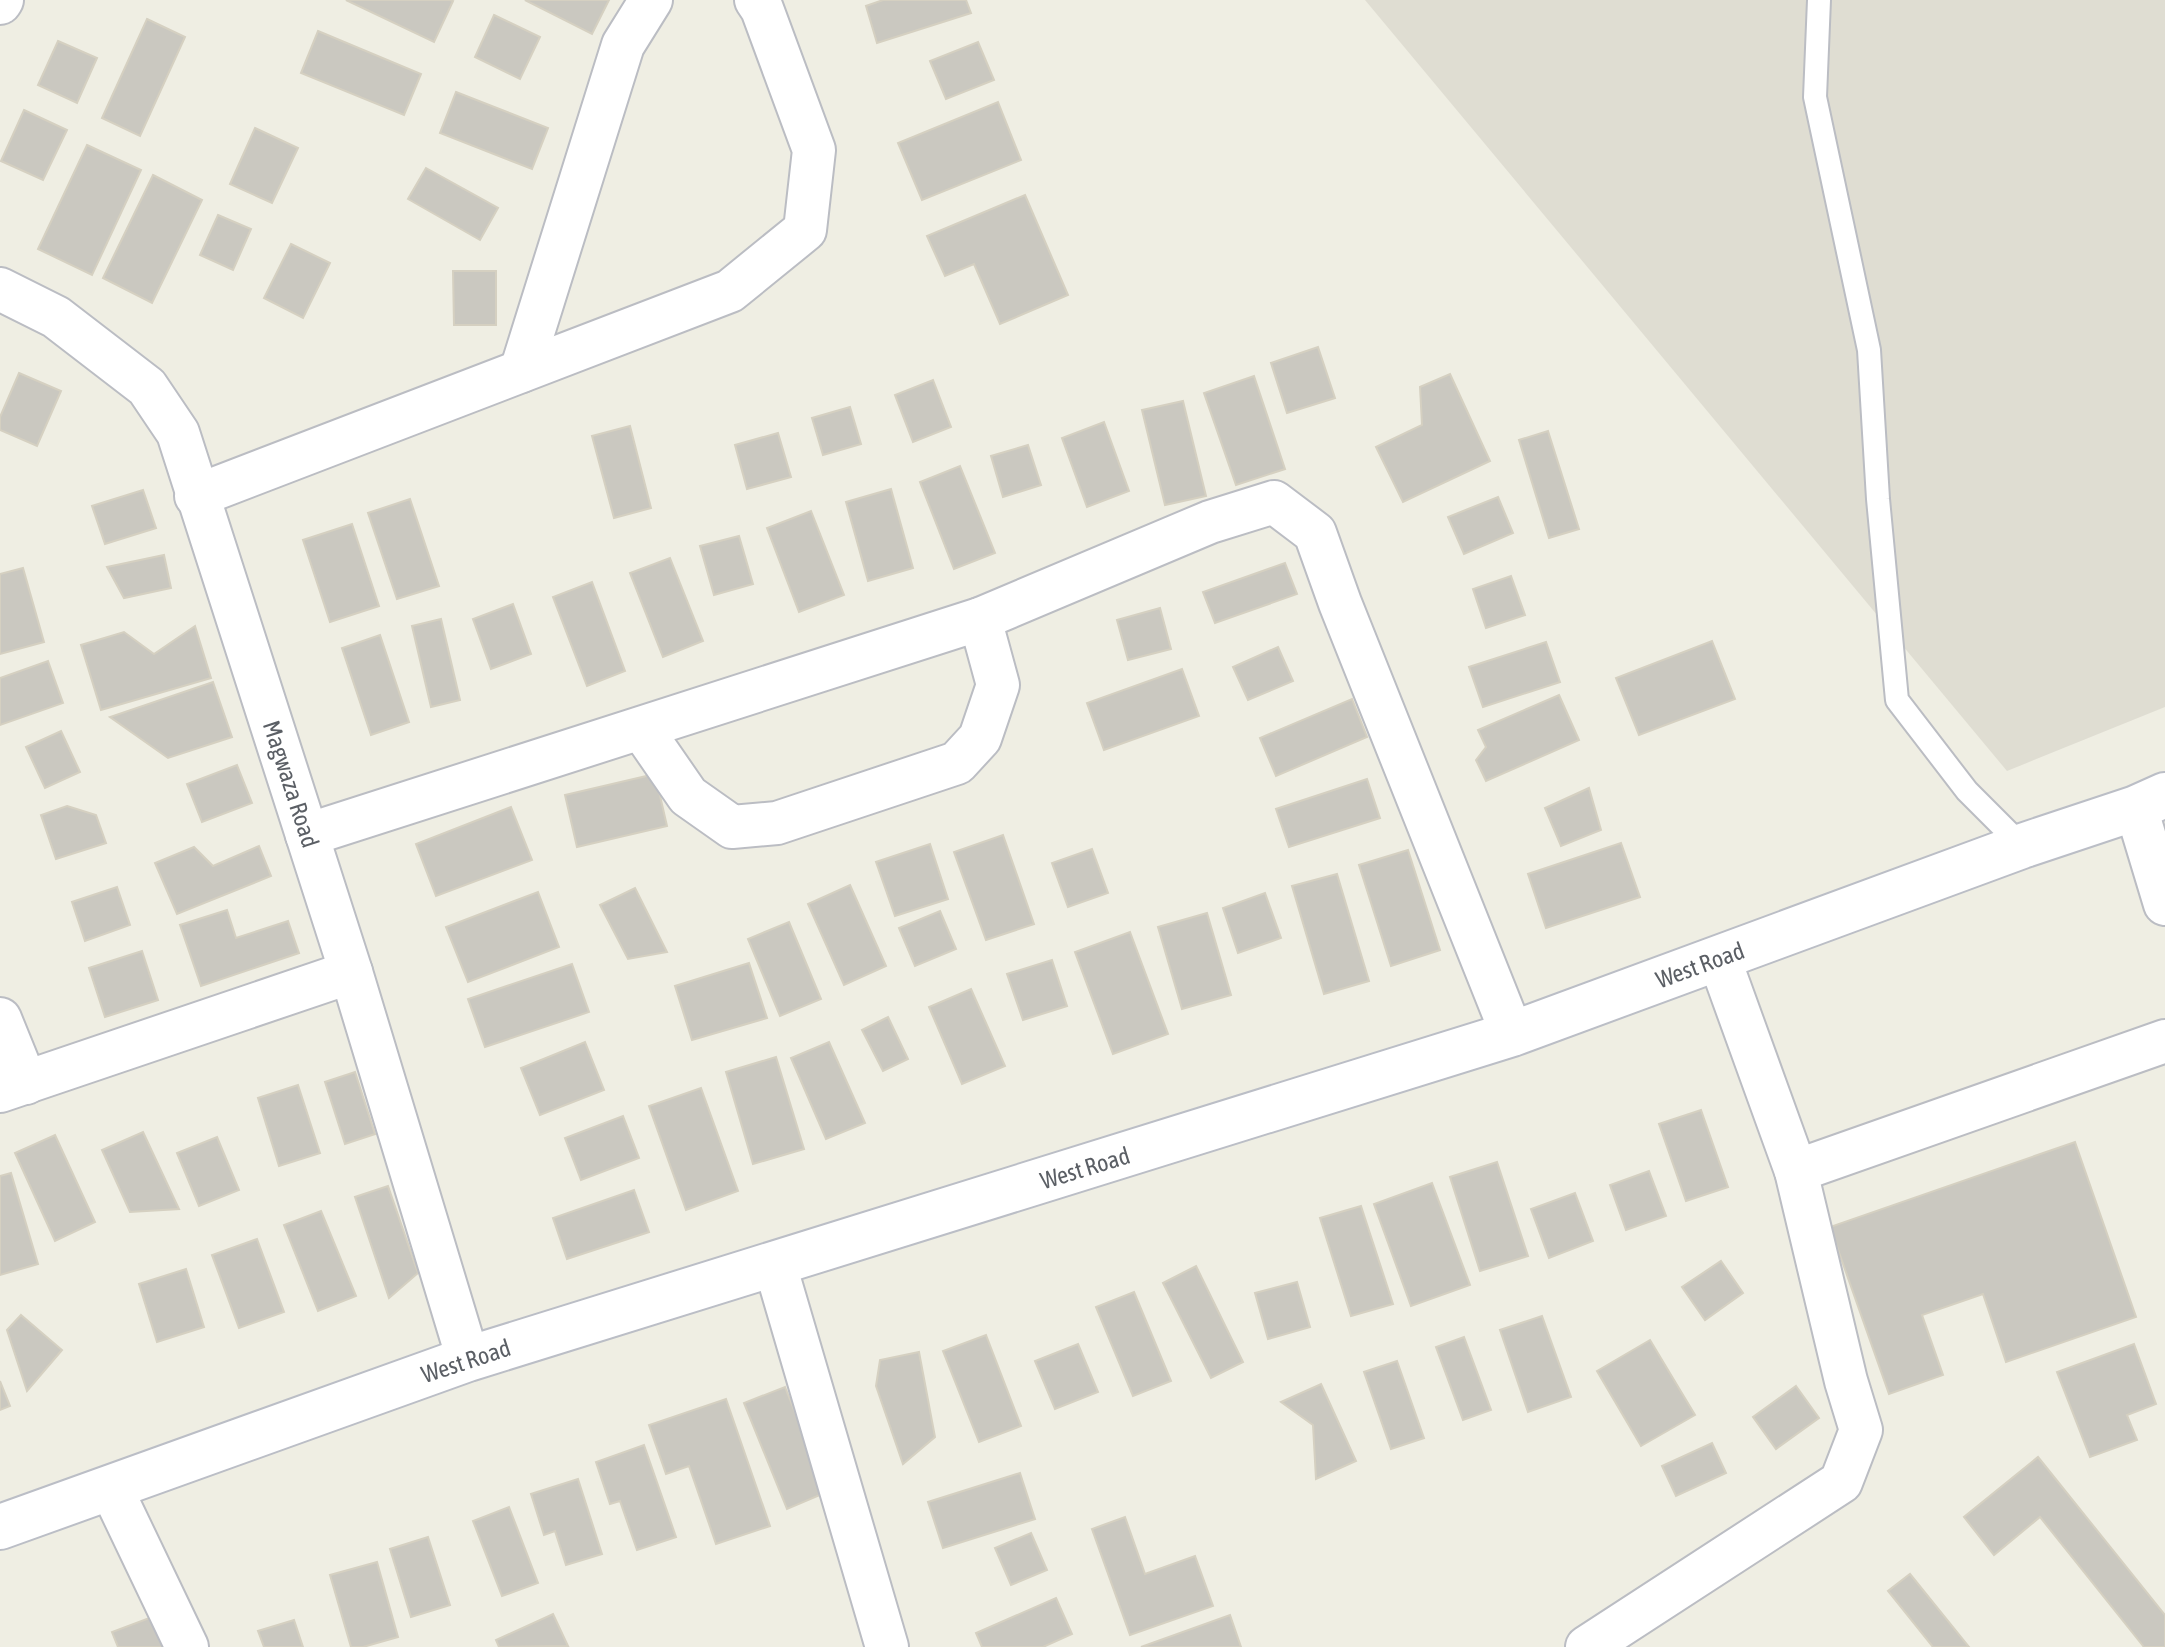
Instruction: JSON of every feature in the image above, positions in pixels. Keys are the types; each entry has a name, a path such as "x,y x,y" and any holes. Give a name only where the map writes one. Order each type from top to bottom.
{"street":[{"path":"521,371 623,45 651,0"},
{"path":"196,496 730,291 805,230 814,150 756,0"},
{"name":"Magwaza Road","path":"0,289 56,317 147,387 178,433 351,972 468,1359"},
{"path":"307,835 980,619 1210,522 1274,502 1315,533 1345,617 1512,1034"},
{"path":"641,728 688,796 732,827 777,823 957,763 980,738 998,685 980,619"},
{"path":"2151,802 2165,904"},
{"name":"West Road","path":"0,1527 468,1359 1512,1034 2022,846 2151,802"},
{"path":"1587,1647 1841,1482 1861,1430 1846,1381 1796,1171 1719,958"},
{"path":"0,1019 13,1087 351,972"},
{"path":"1796,1171 2165,1041"},
{"path":"775,1265 887,1647"},
{"path":"111,1488 187,1647"}],"lane":[{"path":"1819,0 1815,97 1869,350 1878,499 1897,700 1967,791 2022,846"}],"shaded area":[{"path":"1365,0 2165,0 2165,707 2007,771"}],"building":[{"path":"346,0 450,0 453,1 434,42"},
{"path":"525,0 609,0 592,34"},
{"path":"883,0 966,0 971,13 877,43 866,6"},
{"path":"494,15 540,37 520,79 475,57"},
{"path":"147,19 185,37 140,136 102,118"},
{"path":"318,31 421,74 404,115 301,73"},
{"path":"58,41 97,58 77,103 38,85"},
{"path":"978,42 994,80 946,99 930,61"},
{"path":"456,92 548,128 532,169 440,133"},
{"path":"998,102 1021,160 922,200 898,143"},
{"path":"24,110 67,130 43,180 1,161"},
{"path":"255,128 298,148 272,203 230,184"},
{"path":"87,145 141,170 92,275 38,249"},
{"path":"426,168 498,208 480,240 408,199"},
{"path":"153,175 202,200 152,303 103,278"},
{"path":"1025,195 1068,295 1000,324 974,264 945,276 927,236"},
{"path":"218,215 251,229 233,270 200,255"},
{"path":"291,244 330,263 303,318 264,298"},
{"path":"453,271 496,271 496,325 454,325"},
{"path":"1318,347 1335,398 1287,413 1271,363"},
{"path":"19,373 61,391 37,446 0,430 0,417"},
{"path":"1450,374 1490,461 1403,502 1376,447 1422,425 1420,387"},
{"path":"1254,376 1285,469 1236,485 1204,393"},
{"path":"933,380 951,427 913,442 895,395"},
{"path":"1183,401 1206,496 1165,505 1142,410"},
{"path":"850,407 861,444 823,455 812,418"},
{"path":"1104,422 1129,491 1087,507 1062,438"},
{"path":"630,426 651,508 614,518 592,436"},
{"path":"1548,431 1579,529 1549,538 1519,440"},
{"path":"778,433 791,477 747,489 735,445"},
{"path":"1028,445 1041,485 1003,497 991,456"},
{"path":"960,466 995,553 954,569 920,482"},
{"path":"891,489 913,568 868,581 846,502"},
{"path":"143,490 156,528 105,544 92,506"},
{"path":"1498,497 1513,533 1464,554 1448,517"},
{"path":"410,499 439,586 397,599 368,513"},
{"path":"811,511 844,595 799,612 767,528"},
{"path":"352,524 379,606 330,622 303,540"},
{"path":"739,536 753,584 714,595 700,546"},
{"path":"164,555 171,588 124,598 107,567"},
{"path":"670,558 703,641 663,657 630,573"},
{"path":"1285,563 1297,594 1215,623 1203,592"},
{"path":"23,568 44,642 0,654 0,574"},
{"path":"1511,576 1525,615 1486,628 1473,589"},
{"path":"592,582 625,671 587,686 553,597"},
{"path":"513,604 531,654 491,669 473,619"},
{"path":"1160,608 1171,649 1128,660 1117,620"},
{"path":"441,619 460,700 431,707 412,626"},
{"path":"195,626 211,678 101,710 81,645 124,632 154,654"},
{"path":"380,635 409,722 371,735 342,648"},
{"path":"1712,641 1735,699 1639,735 1616,678"},
{"path":"1546,642 1560,682 1483,707 1469,667"},
{"path":"1278,647 1293,681 1248,700 1233,667"},
{"path":"48,661 63,703 0,725 0,678"},
{"path":"1182,669 1199,716 1104,750 1087,703"},
{"path":"213,682 232,737 168,758 110,717"},
{"path":"1559,695 1579,740 1486,781 1476,760 1486,747 1478,730"},
{"path":"1352,699 1367,737 1276,776 1260,738"},
{"path":"61,731 80,772 45,788 26,747"},
{"path":"237,765 252,803 202,822 187,784"},
{"path":"655,774 667,826 577,847 565,795"},
{"path":"1367,779 1380,818 1289,847 1276,809"},
{"path":"1589,788 1601,830 1561,846 1545,808"},
{"path":"67,806 96,815 106,843 56,859 41,815"},
{"path":"511,807 532,860 436,896 416,844"},
{"path":"1003,835 1034,924 986,940 954,852"},
{"path":"1621,843 1640,897 1546,928 1528,874"},
{"path":"930,844 948,899 895,916 876,862"},
{"path":"259,846 271,876 177,914 155,863 194,847 213,866"},
{"path":"1092,849 1108,893 1068,907 1052,863"},
{"path":"1408,850 1440,950 1391,966 1359,865"},
{"path":"1337,874 1369,981 1324,994 1292,886"},
{"path":"850,885 886,966 844,985 808,904"},
{"path":"117,887 130,925 85,941 72,902"},
{"path":"635,888 667,952 628,959 600,905"},
{"path":"538,892 559,947 468,982 446,927"},
{"path":"1265,893 1281,938 1238,953 1223,908"},
{"path":"227,910 236,938 288,921 299,953 201,986 180,925"},
{"path":"940,911 956,949 915,966 899,928"},
{"path":"1207,913 1231,995 1182,1009 1158,927"},
{"path":"789,922 821,999 780,1016 748,939"},
{"path":"1130,932 1168,1034 1113,1054 1075,952"},
{"path":"142,951 158,1000 105,1017 89,968"},
{"path":"1052,960 1067,1006 1023,1020 1007,974"},
{"path":"749,963 767,1018 692,1040 675,986"},
{"path":"572,964 589,1012 485,1047 468,999"},
{"path":"971,989 1005,1066 962,1084 929,1007"},
{"path":"888,1017 908,1059 883,1071 862,1030"},
{"path":"585,1042 604,1090 540,1115 521,1068"},
{"path":"829,1042 865,1123 826,1139 791,1058"},
{"path":"776,1057 804,1149 753,1164 726,1072"},
{"path":"355,1072 375,1134 345,1144 325,1082"},
{"path":"298,1085 320,1153 279,1166 258,1098"},
{"path":"701,1088 738,1191 686,1210 649,1106"},
{"path":"1701,1110 1728,1187 1686,1201 1659,1124"},
{"path":"623,1116 639,1158 581,1180 565,1138"},
{"path":"143,1132 179,1209 130,1212 102,1150"},
{"path":"55,1135 95,1222 55,1241 15,1153"},
{"path":"217,1137 239,1190 199,1206 177,1153"},
{"path":"2075,1142 2136,1317 2006,1362 1983,1294 1922,1315 1943,1375 1889,1394 1830,1227"},
{"path":"1497,1162 1528,1256 1480,1271 1450,1177"},
{"path":"1649,1171 1666,1216 1626,1230 1610,1185"},
{"path":"11,1173 38,1264 0,1275 0,1176"},
{"path":"1432,1183 1470,1285 1411,1306 1374,1204"},
{"path":"388,1186 418,1273 389,1298 355,1197"},
{"path":"634,1190 649,1232 567,1259 553,1218"},
{"path":"1575,1193 1593,1241 1549,1258 1531,1209"},
{"path":"1361,1206 1393,1304 1351,1316 1320,1218"},
{"path":"321,1211 356,1296 318,1311 284,1225"},
{"path":"257,1239 284,1312 239,1328 212,1255"},
{"path":"1721,1261 1743,1293 1705,1320 1682,1287"},
{"path":"1196,1266 1243,1362 1211,1378 1163,1283"},
{"path":"186,1269 204,1327 157,1342 139,1284"},
{"path":"1297,1282 1310,1327 1268,1339 1255,1293"},
{"path":"1134,1292 1171,1381 1133,1396 1096,1307"},
{"path":"21,1315 62,1350 27,1391 7,1330"},
{"path":"1542,1316 1571,1397 1528,1412 1500,1330"},
{"path":"986,1335 1021,1426 979,1442 943,1351"},
{"path":"1464,1337 1491,1410 1463,1420 1436,1347"},
{"path":"1650,1340 1695,1415 1641,1446 1597,1371"},
{"path":"1078,1344 1098,1392 1055,1409 1035,1361"},
{"path":"2134,1344 2156,1404 2127,1415 2137,1440 2090,1457 2057,1372"},
{"path":"919,1352 935,1437 903,1464 876,1386 880,1360"},
{"path":"1397,1361 1424,1438 1391,1449 1364,1372"},
{"path":"0,1381 10,1406 0,1410"},
{"path":"1321,1384 1356,1461 1316,1479 1313,1425 1281,1402"},
{"path":"1796,1386 1819,1418 1776,1449 1753,1417"},
{"path":"785,1387 827,1492 787,1509 744,1403"},
{"path":"726,1399 770,1526 716,1544 689,1466 666,1474 649,1425"},
{"path":"1712,1443 1726,1473 1676,1496 1662,1466"},
{"path":"644,1445 676,1537 637,1550 620,1501 610,1504 596,1462"},
{"path":"2038,1457 2165,1615 2165,1647 2144,1647 2040,1517 1994,1555 1964,1517"},
{"path":"1020,1473 1035,1519 943,1548 928,1502"},
{"path":"578,1479 602,1554 566,1565 555,1531 544,1535 531,1494"},
{"path":"509,1507 538,1583 502,1596 473,1521"},
{"path":"1125,1517 1145,1574 1195,1556 1213,1606 1130,1635 1092,1529"},
{"path":"1031,1533 1047,1570 1011,1585 995,1548"},
{"path":"428,1537 450,1605 411,1617 390,1549"},
{"path":"377,1562 398,1637 363,1647 351,1647 330,1575"},
{"path":"1910,1574 1969,1647 1933,1647 1888,1591"},
{"path":"1056,1598 1072,1634 1043,1647 982,1647 976,1633"},
{"path":"553,1614 568,1646 499,1647 496,1640"},
{"path":"1230,1615 1241,1647 1141,1647"},
{"path":"152,1617 163,1647 118,1647 112,1632"},
{"path":"294,1620 303,1647 264,1647 258,1631"}]}
